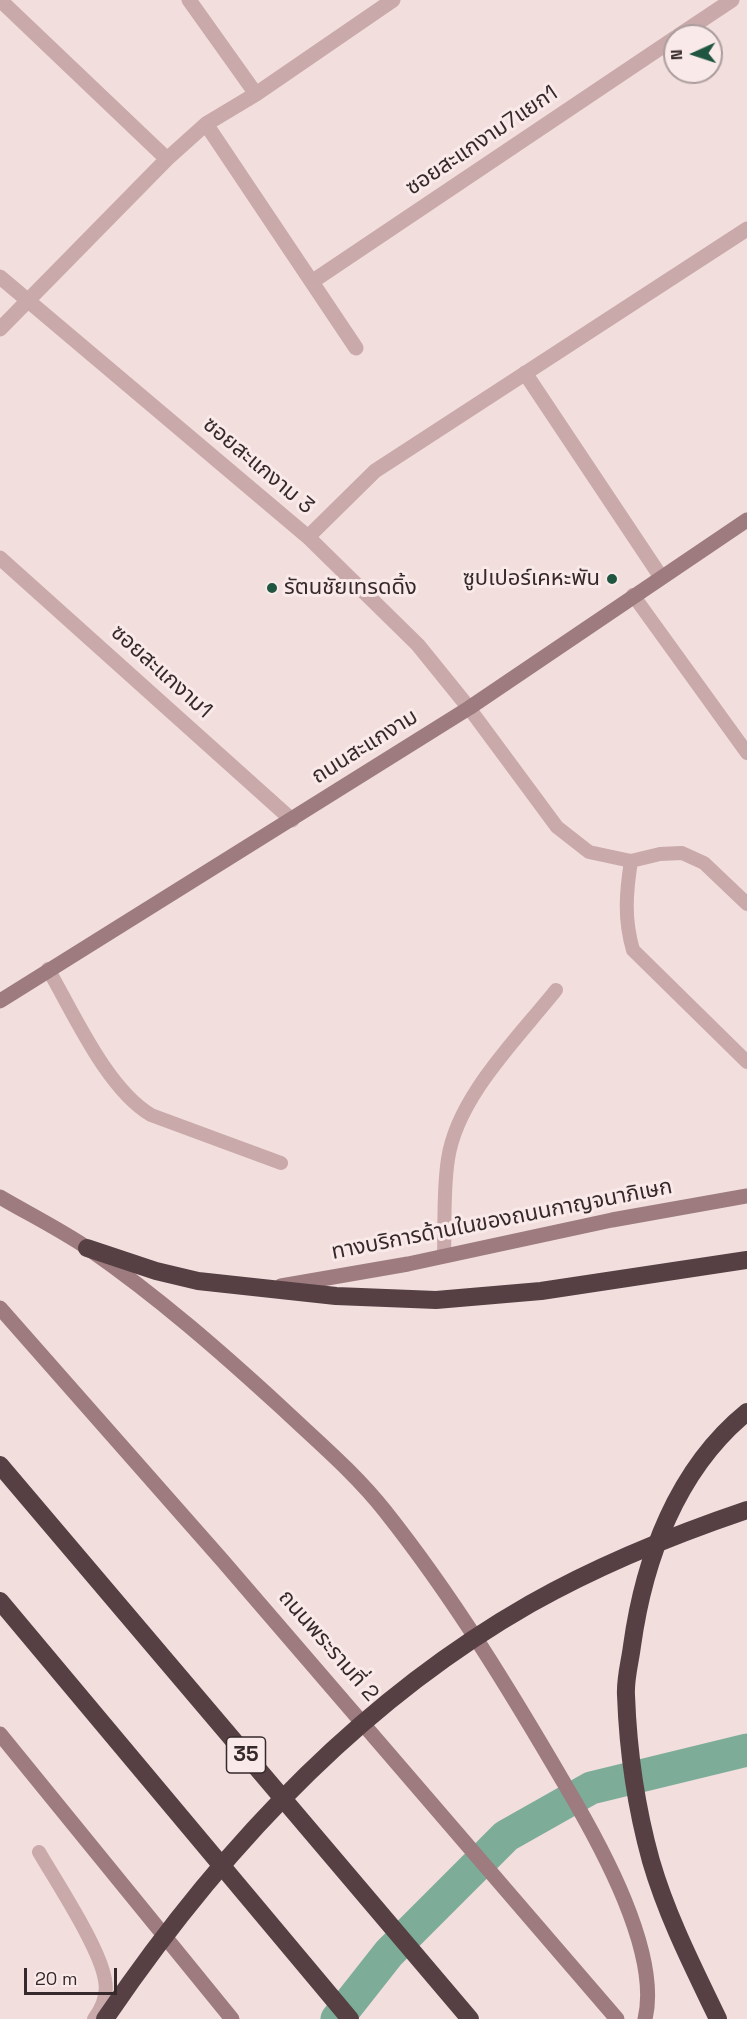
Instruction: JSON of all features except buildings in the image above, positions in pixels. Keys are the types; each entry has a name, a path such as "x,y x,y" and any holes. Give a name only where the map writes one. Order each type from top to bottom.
{"highway":[{"path":"87,1248 156,1271 198,1281 336,1296 436,1300 540,1291 747,1260"},
{"path":"718,2019 680,1940 651,1861 634,1785 626,1693 638,1607 658,1535 688,1481 722,1432 747,1412"},
{"name":"35","path":"0,1465 470,2019"},
{"path":"105,2019 177,1917 242,1841 309,1772 399,1692 466,1644 532,1603 640,1550 747,1510"},
{"path":"0,1601 350,2019"}],"main road":[{"name":"ถนนสะแกงาม","path":"0,1001 469,708 747,520"},
{"name":"ทางบริการด้านในของถนนกาญจนาภิเษก","path":"266,1289 444,1256 612,1220 747,1196"},
{"path":"0,1197 87,1248 204,1336 329,1452 383,1509 439,1581 532,1728 589,1825 641,1941 650,2001 645,2019"},
{"name":"ถนนพระรามที่ 2","path":"0,1308 617,2019"},
{"path":"0,1734 232,2019"}],"street":[{"path":"0,0 167,159"},
{"path":"189,0 256,94"},
{"path":"0,329 167,159 206,124 256,94 393,0"},
{"name":"ซอยสะแกงาม7แยก1","path":"696,24 732,0"},
{"name":"ซอยสะแกงาม7แยก1","path":"313,281 663,46"},
{"path":"206,124 356,348"},
{"path":"308,537 375,471 747,229"},
{"name":"ซอยสะแกงาม 3","path":"0,277 308,537 418,645 469,708"},
{"path":"525,373 661,577"},
{"name":"ซอยสะแกงาม1","path":"0,558 292,820"}],"lane":[{"path":"633,595 747,753"},
{"path":"469,708 557,827 589,852 631,861 660,854 682,854 704,863 747,904"},
{"path":"631,861 625,901 627,929 633,950 747,1062"},
{"path":"48,969 120,1090 139,1107 151,1115 280,1163"},
{"path":"444,1256 448,1159 456,1127 479,1087 556,990"},
{"path":"39,1852 101,1962 106,1982 104,2006 94,2019"}],"waterway":[{"path":"337,2019 389,1953 506,1836 591,1788 747,1750"}],"place":[{"name":"ซูปเปอร์เคหะพัน","path":"612,579"},
{"name":"รัตนชัยเทรดดิ้ง","path":"272,588"}]}
